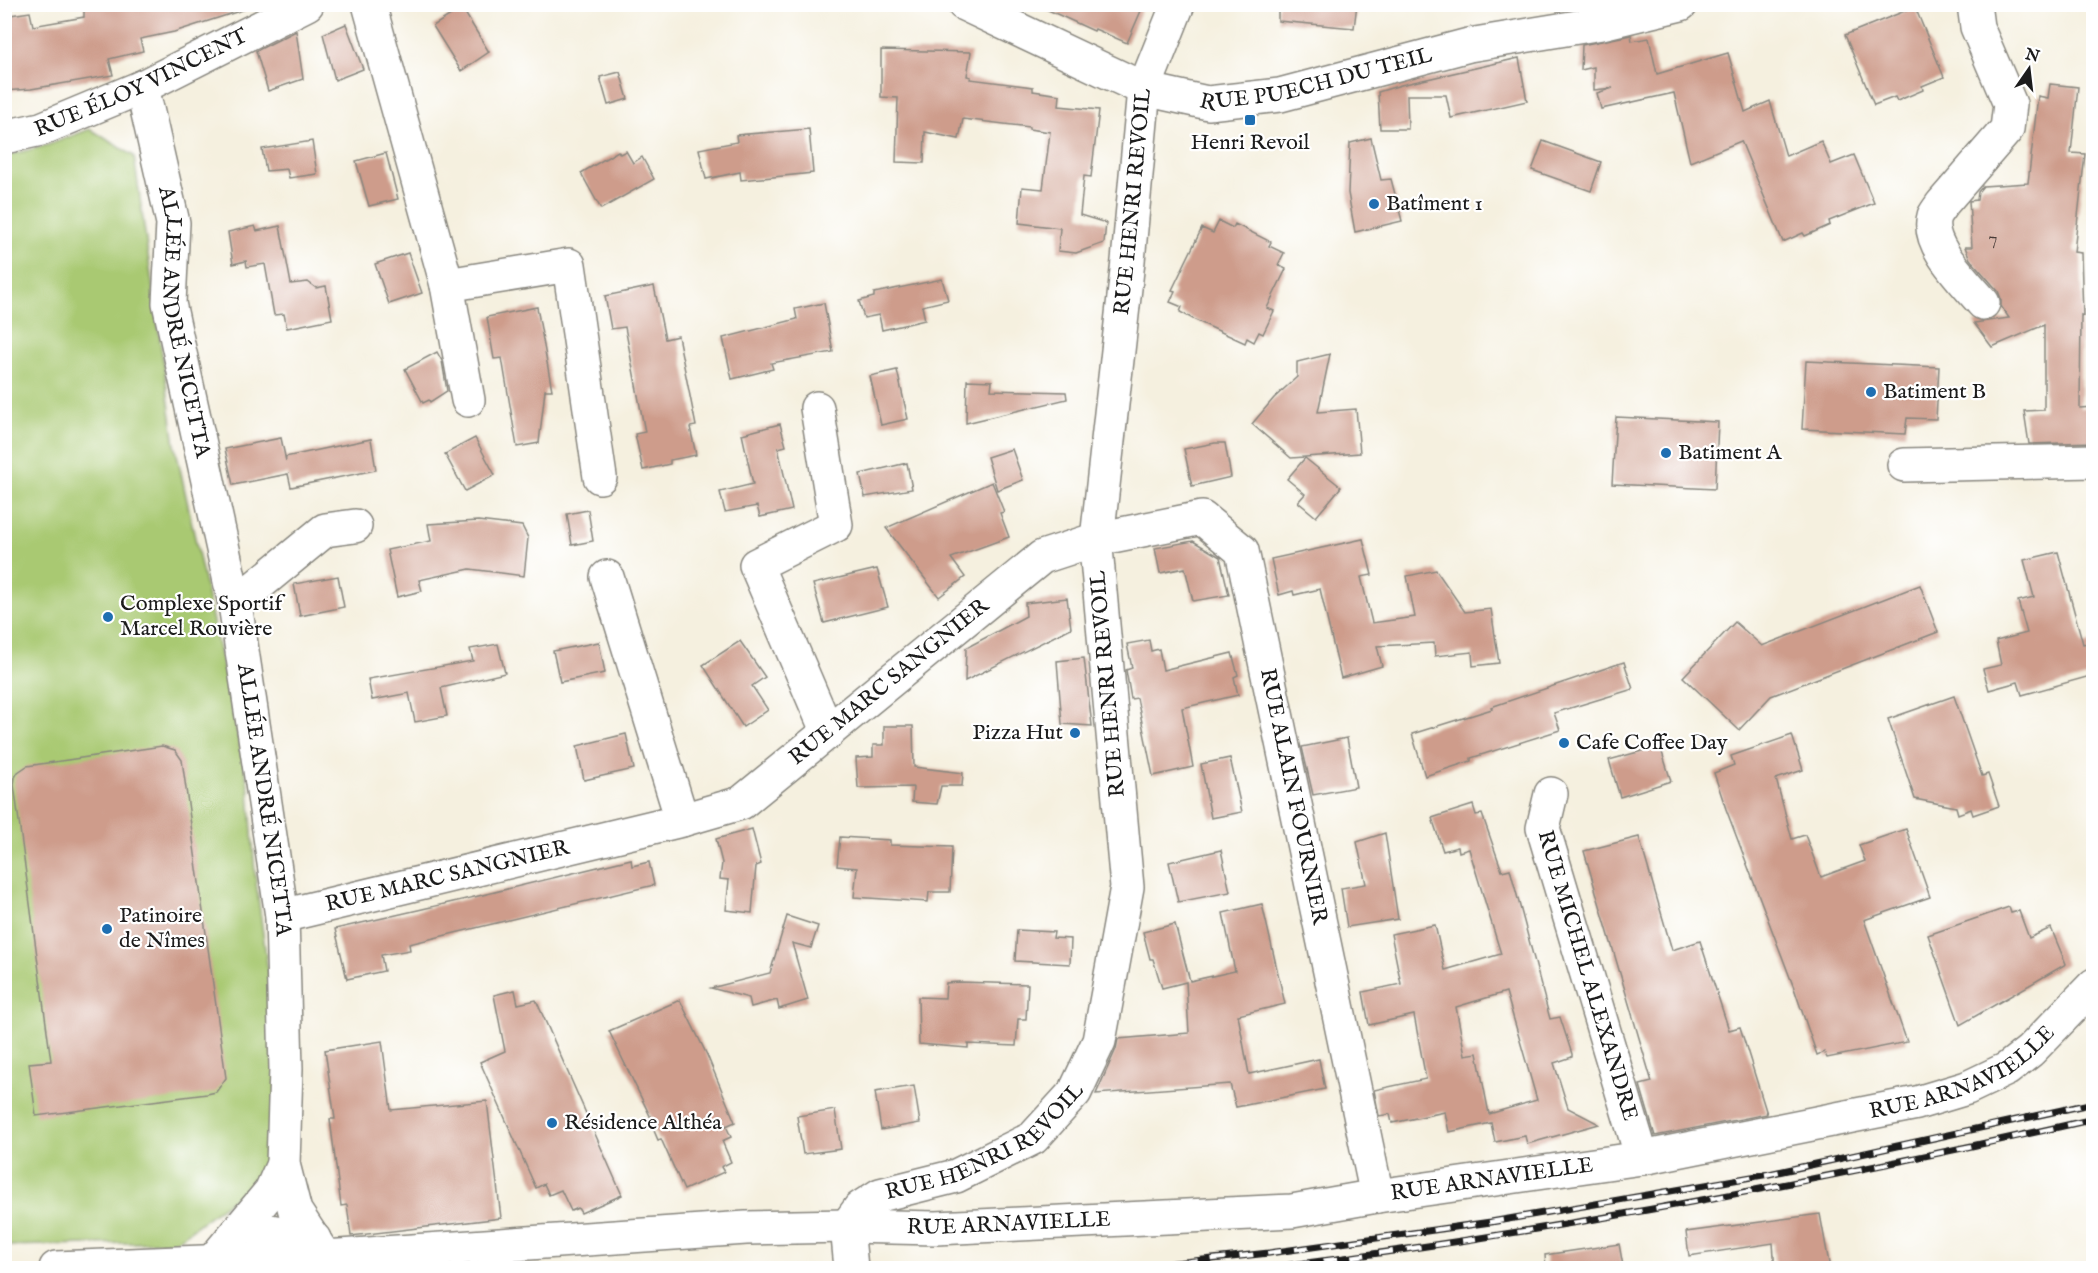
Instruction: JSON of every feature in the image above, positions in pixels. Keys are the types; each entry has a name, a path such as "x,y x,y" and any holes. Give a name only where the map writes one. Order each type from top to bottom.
{"street":[{"name":"RUE ÉLOY VINCENT","path":"4,137 41,129 142,87 307,4"},
{"path":"369,4 447,285 468,400"},
{"name":"RUE PUECH DU TEIL","path":"964,4 1144,89 1208,103 1280,95 1469,45 1542,18 1602,23 1681,4"},
{"name":"RUE HENRI REVOIL","path":"849,1248 860,1208 880,1195 956,1176 1033,1138 1075,1092 1099,1041 1127,887 1096,548 1127,272 1144,89 1178,4"},
{"path":"1974,4 1977,27 2010,104 2007,129 1942,204 1935,215 1933,232 1940,251 1983,303"},
{"name":"ALLÉE ANDRÉ NICETTA","path":"142,87 173,223 169,303 235,604 282,916 286,1069 283,1164 295,1211 319,1248"},
{"path":"447,285 569,265 600,477"},
{"path":"817,408 836,525 756,565 828,733"},
{"path":"1904,465 2094,461"},
{"name":"RUE ALAIN FOURNIER","path":"1097,539 1202,518 1242,551 1377,1196"},
{"path":"235,604 325,530 355,526"},
{"name":"RUE MARC SANGNIER","path":"282,916 682,820 741,803 1042,557 1097,539"},
{"path":"608,577 682,820"},
{"name":"RUE MICHEL ALEXANDRE","path":"1551,794 1542,828 1642,1158"},
{"name":"RUE ARNAVIELLE","path":"319,1248 746,1228 849,1248 936,1228 1292,1211 1377,1196 1642,1158 1917,1102 1967,1088 2007,1068 2024,1056 2094,985"},
{"name":"ALLÉE ANDRÉ NICETTA","path":"212,1262 271,1191 283,1164"},
{"path":"243,1226 319,1248"},
{"path":"56,1269 212,1262 319,1248"}],"green space":[{"name":"Complexe Sportif Marcel Rouvière","path":"90,129 134,156 175,445 249,789 255,874 282,1075 274,1168 175,1242 5,1246 5,156 48,145"}],"building":[{"path":"84,4 245,4 246,9 174,32 140,39 143,51 109,59 113,75 31,89 4,91 4,16 30,12 33,26 84,17"},
{"path":"1035,4 1144,4 1127,43 1095,29 1094,31"},
{"path":"1278,4 1357,4 1354,28 1278,21"},
{"path":"1915,7 1944,77 1922,86 1923,90 1897,101 1895,97 1874,105 1845,35"},
{"path":"462,8 489,52 461,71 433,26"},
{"path":"346,24 363,69 335,80 323,34"},
{"path":"296,31 303,79 268,91 256,51"},
{"path":"1631,35 1632,41 1649,38 1657,74 1728,53 1745,112 1770,101 1786,156 1821,141 1831,164 1854,155 1874,203 1829,221 1830,225 1805,236 1803,233 1783,242 1741,141 1690,162 1674,93 1601,109 1597,93 1613,88 1594,90 1594,67 1581,70 1582,45"},
{"path":"881,50 971,52 967,76 971,77 970,79 1033,87 1033,91 1060,95 1059,106 1099,110 1091,177 1084,176 1080,215 1106,223 1104,243 1076,253 1058,251 1060,228 1019,223 1022,187 1043,189 1050,132 1029,129 1029,127 963,119 959,139 925,132 924,163 896,162 898,98 881,97"},
{"path":"1519,58 1527,101 1451,118 1446,95 1407,95 1408,129 1380,129 1378,92"},
{"path":"620,72 628,99 608,105 600,77"},
{"path":"2050,84 2078,87 2071,153 2085,154 2074,252 2081,253 2083,316 2081,315 2080,408 2094,407 2094,442 2029,444 2024,411 2044,410 2044,325 1992,347 1974,323 2009,318 2001,306 1998,291 1970,259 1965,247 1972,247 1969,201 1977,200 1978,192 1983,186 2028,183 2038,96 2048,98"},
{"path":"809,129 813,173 741,180 740,172 706,179 699,149 737,142 736,135"},
{"name":"Batîment 1","path":"1371,138 1381,180 1391,179 1402,221 1355,232 1348,193 1350,143"},
{"path":"312,141 317,174 289,178 287,169 266,171 262,149"},
{"path":"1543,141 1601,162 1591,191 1532,170"},
{"path":"618,151 620,154 626,151 633,163 642,157 654,179 601,209 581,173"},
{"path":"386,153 398,199 369,206 356,161"},
{"path":"1219,221 1233,228 1235,224 1271,242 1269,246 1284,253 1278,265 1286,269 1267,308 1274,311 1263,334 1259,332 1254,342 1247,338 1245,343 1195,320 1180,312 1182,307 1170,302 1175,291 1172,290 1202,228 1213,233"},
{"path":"255,226 257,231 280,226 291,284 308,282 316,288 326,286 332,319 287,328 284,314 274,315 265,264 247,267 246,261 233,264 228,232"},
{"path":"408,253 422,293 389,304 375,264"},
{"path":"942,279 948,300 922,306 925,320 882,330 879,315 864,318 859,301 874,297 874,293"},
{"path":"654,286 665,339 678,336 696,426 690,427 696,455 670,460 670,464 643,470 635,434 645,432 625,327 611,329 605,296"},
{"path":"824,303 833,352 771,363 773,369 732,379 723,338 797,319 795,309"},
{"path":"537,307 552,390 545,390 539,443 517,447 502,358 494,359 487,317"},
{"path":"437,352 442,361 447,391 430,402 429,400 423,403 405,369"},
{"path":"1330,354 1318,412 1356,409 1360,453 1291,458 1252,424 1274,398 1297,377 1297,362"},
{"name":"Batiment B","path":"1806,361 1939,367 1936,419 1907,418 1905,434 1802,429"},
{"path":"897,370 908,419 881,425 870,376"},
{"path":"967,380 992,381 991,390 1066,392 1067,399 966,423"},
{"name":"Batiment A","path":"1616,417 1718,422 1715,489 1612,484"},
{"path":"780,424 786,446 778,448 792,510 760,517 757,506 725,512 720,492 753,484 742,434"},
{"path":"281,438 285,457 371,439 376,470 291,487 288,474 233,485 225,449"},
{"path":"475,438 495,475 465,491 445,454"},
{"path":"1225,443 1231,477 1192,486 1184,449"},
{"path":"1012,449 1023,480 997,490 987,457"},
{"path":"1305,458 1341,487 1316,517 1298,502 1305,494 1287,479"},
{"path":"907,463 912,489 865,497 860,474"},
{"path":"992,482 1004,512 1000,513 1009,537 951,558 965,577 939,597 886,528"},
{"path":"588,510 593,541 572,545 567,514"},
{"path":"478,521 522,526 528,538 524,576 470,569 419,580 422,591 397,597 387,550 431,541 428,524"},
{"path":"1363,539 1372,575 1361,577 1372,623 1415,617 1407,576 1436,570 1465,612 1491,609 1499,663 1473,666 1472,652 1435,656 1434,643 1377,646 1382,666 1341,678 1320,589 1294,595 1293,591 1279,595 1271,559"},
{"path":"1193,541 1220,557 1229,595 1193,601 1185,568 1160,573 1155,548"},
{"path":"2058,552 2083,644 2094,642 2094,675 2022,695 2018,682 1989,690 1983,669 2001,665 1996,641 2027,633 2018,601 2034,597 2024,560"},
{"path":"877,569 888,607 824,623 813,584"},
{"path":"338,576 344,607 300,616 294,584"},
{"path":"1920,585 1938,632 1771,696 1739,730 1683,677 1735,622 1762,646"},
{"path":"1067,598 1071,628 965,681 966,648 1026,616 1025,603"},
{"path":"1149,640 1151,651 1159,649 1163,670 1232,653 1238,675 1234,677 1238,695 1182,708 1193,767 1153,776 1137,698 1131,699 1126,670 1132,668 1127,644"},
{"path":"740,641 765,677 752,686 768,710 743,727 703,665"},
{"path":"599,642 605,673 560,682 553,651"},
{"path":"498,644 505,673 441,688 447,716 415,722 409,693 372,700 368,679 473,661 470,649"},
{"path":"1084,658 1092,726 1062,724 1057,661"},
{"path":"1624,662 1633,689 1554,713 1560,730 1471,758 1471,761 1425,776 1412,734 1492,709 1491,707"},
{"path":"1954,696 1982,776 1988,774 1999,806 1973,815 1971,809 1958,814 1956,807 1915,799 1888,719"},
{"path":"884,726 913,726 914,767 963,773 962,786 941,786 937,804 912,802 913,787 858,788 856,758 873,757 873,745 884,745"},
{"path":"626,734 634,769 584,780 577,746"},
{"path":"1792,735 1803,770 1776,779 1792,839 1805,835 1821,877 1865,861 1859,845 1906,829 1930,897 1864,920 1907,1042 1827,1058 1824,1052 1817,1055 1714,773 1734,765 1731,756"},
{"path":"1347,738 1356,787 1313,795 1302,747"},
{"name":"Patinoire de Nîmes","path":"162,746 175,750 182,760 226,1078 216,1092 207,1094 36,1116 29,1063 51,1061 14,785 15,777 27,766"},
{"path":"1660,746 1671,781 1620,797 1609,760"},
{"path":"1230,758 1242,812 1211,818 1201,764"},
{"path":"1473,805 1476,815 1482,814 1502,871 1510,869 1550,1019 1560,1017 1572,1054 1572,1057 1554,1063 1568,1108 1599,1124 1527,1144 1525,1136 1495,1142 1491,1123 1449,1132 1445,1112 1392,1123 1390,1114 1379,1116 1374,1090 1426,1079 1414,1015 1369,1025 1363,992 1401,984 1391,934 1435,925 1445,970 1501,954 1469,849 1459,852 1458,847 1443,851 1432,818","holes":["1506,992 1537,1100 1489,1114 1477,1053 1465,1055 1456,1007"]},
{"path":"752,829 761,864 756,866 752,913 726,910 729,880 720,879 722,863 716,839"},
{"path":"1385,833 1398,919 1347,927 1341,888 1366,884 1357,842"},
{"path":"840,837 890,840 890,845 952,847 950,892 929,892 928,902 854,897 857,868 837,866"},
{"path":"1639,837 1672,950 1700,941 1729,1030 1740,1027 1767,1114 1655,1136 1640,1085 1652,1082 1584,851"},
{"path":"1221,850 1230,892 1178,902 1169,862"},
{"path":"631,859 632,866 649,862 654,885 409,944 410,950 381,955 384,971 347,979 335,929"},
{"path":"1262,904 1285,1004 1238,1015 1249,1074 1319,1059 1325,1089 1236,1107 1230,1084 1096,1094 1116,1049 1118,1039 1189,1033 1186,982 1162,988 1153,959 1150,959 1143,932 1175,924 1190,981 1235,971 1223,913"},
{"path":"2009,907 2011,913 2019,911 2029,938 2051,928 2066,964 1960,1025 1928,935"},
{"path":"787,916 818,926 811,948 792,943 808,1000 779,1009 777,1000 751,1007 749,998 711,988 770,973"},
{"path":"1017,930 1054,932 1053,938 1071,939 1070,964 1015,961"},
{"path":"946,983 1028,984 1026,1019 1018,1019 1016,1046 968,1044 968,1048 919,1044 918,997 945,998"},
{"name":"Résidence Althéa","path":"515,990 518,1004 536,1000 622,1195 581,1213 578,1208 571,1211 561,1190 549,1195 544,1184 536,1188 480,1062 505,1051 494,995"},
{"name":"Résidence Althéa","path":"680,1000 707,1055 735,1122 726,1126 731,1137 722,1141 731,1162 721,1167 724,1172 684,1190 661,1139 658,1140 649,1119 651,1118 609,1031"},
{"path":"382,1041 391,1110 487,1101 501,1218 351,1236 347,1205 341,1206 330,1119 335,1119 325,1050"},
{"path":"914,1086 920,1123 881,1130 875,1092"},
{"path":"835,1110 841,1149 803,1154 797,1116"},
{"path":"1820,1214 1830,1269 1775,1269 1773,1243 1689,1256 1686,1232"},
{"path":"1619,1244 1623,1266 1607,1269 1546,1269 1545,1255"}],"railway":[{"path":"1128,1268 1269,1253 1491,1222 1769,1174 2094,1103"},
{"path":"1268,1268 1476,1239 1683,1204 1889,1164 2094,1119"}],"place":[{"name":"Henri Revoil","path":"1250,120"},
{"name":"Batîment 1","path":"1374,204"},
{"name":"Batiment B","path":"1871,392"},
{"name":"Batiment A","path":"1666,453"},
{"name":"Complexe Sportif Marcel Rouvière","path":"108,617"},
{"name":"Pizza Hut","path":"1075,733"},
{"name":"Cafe Coffee Day","path":"1564,743"},
{"name":"Patinoire de Nîmes","path":"107,929"},
{"name":"Résidence Althéa","path":"552,1123"}]}
